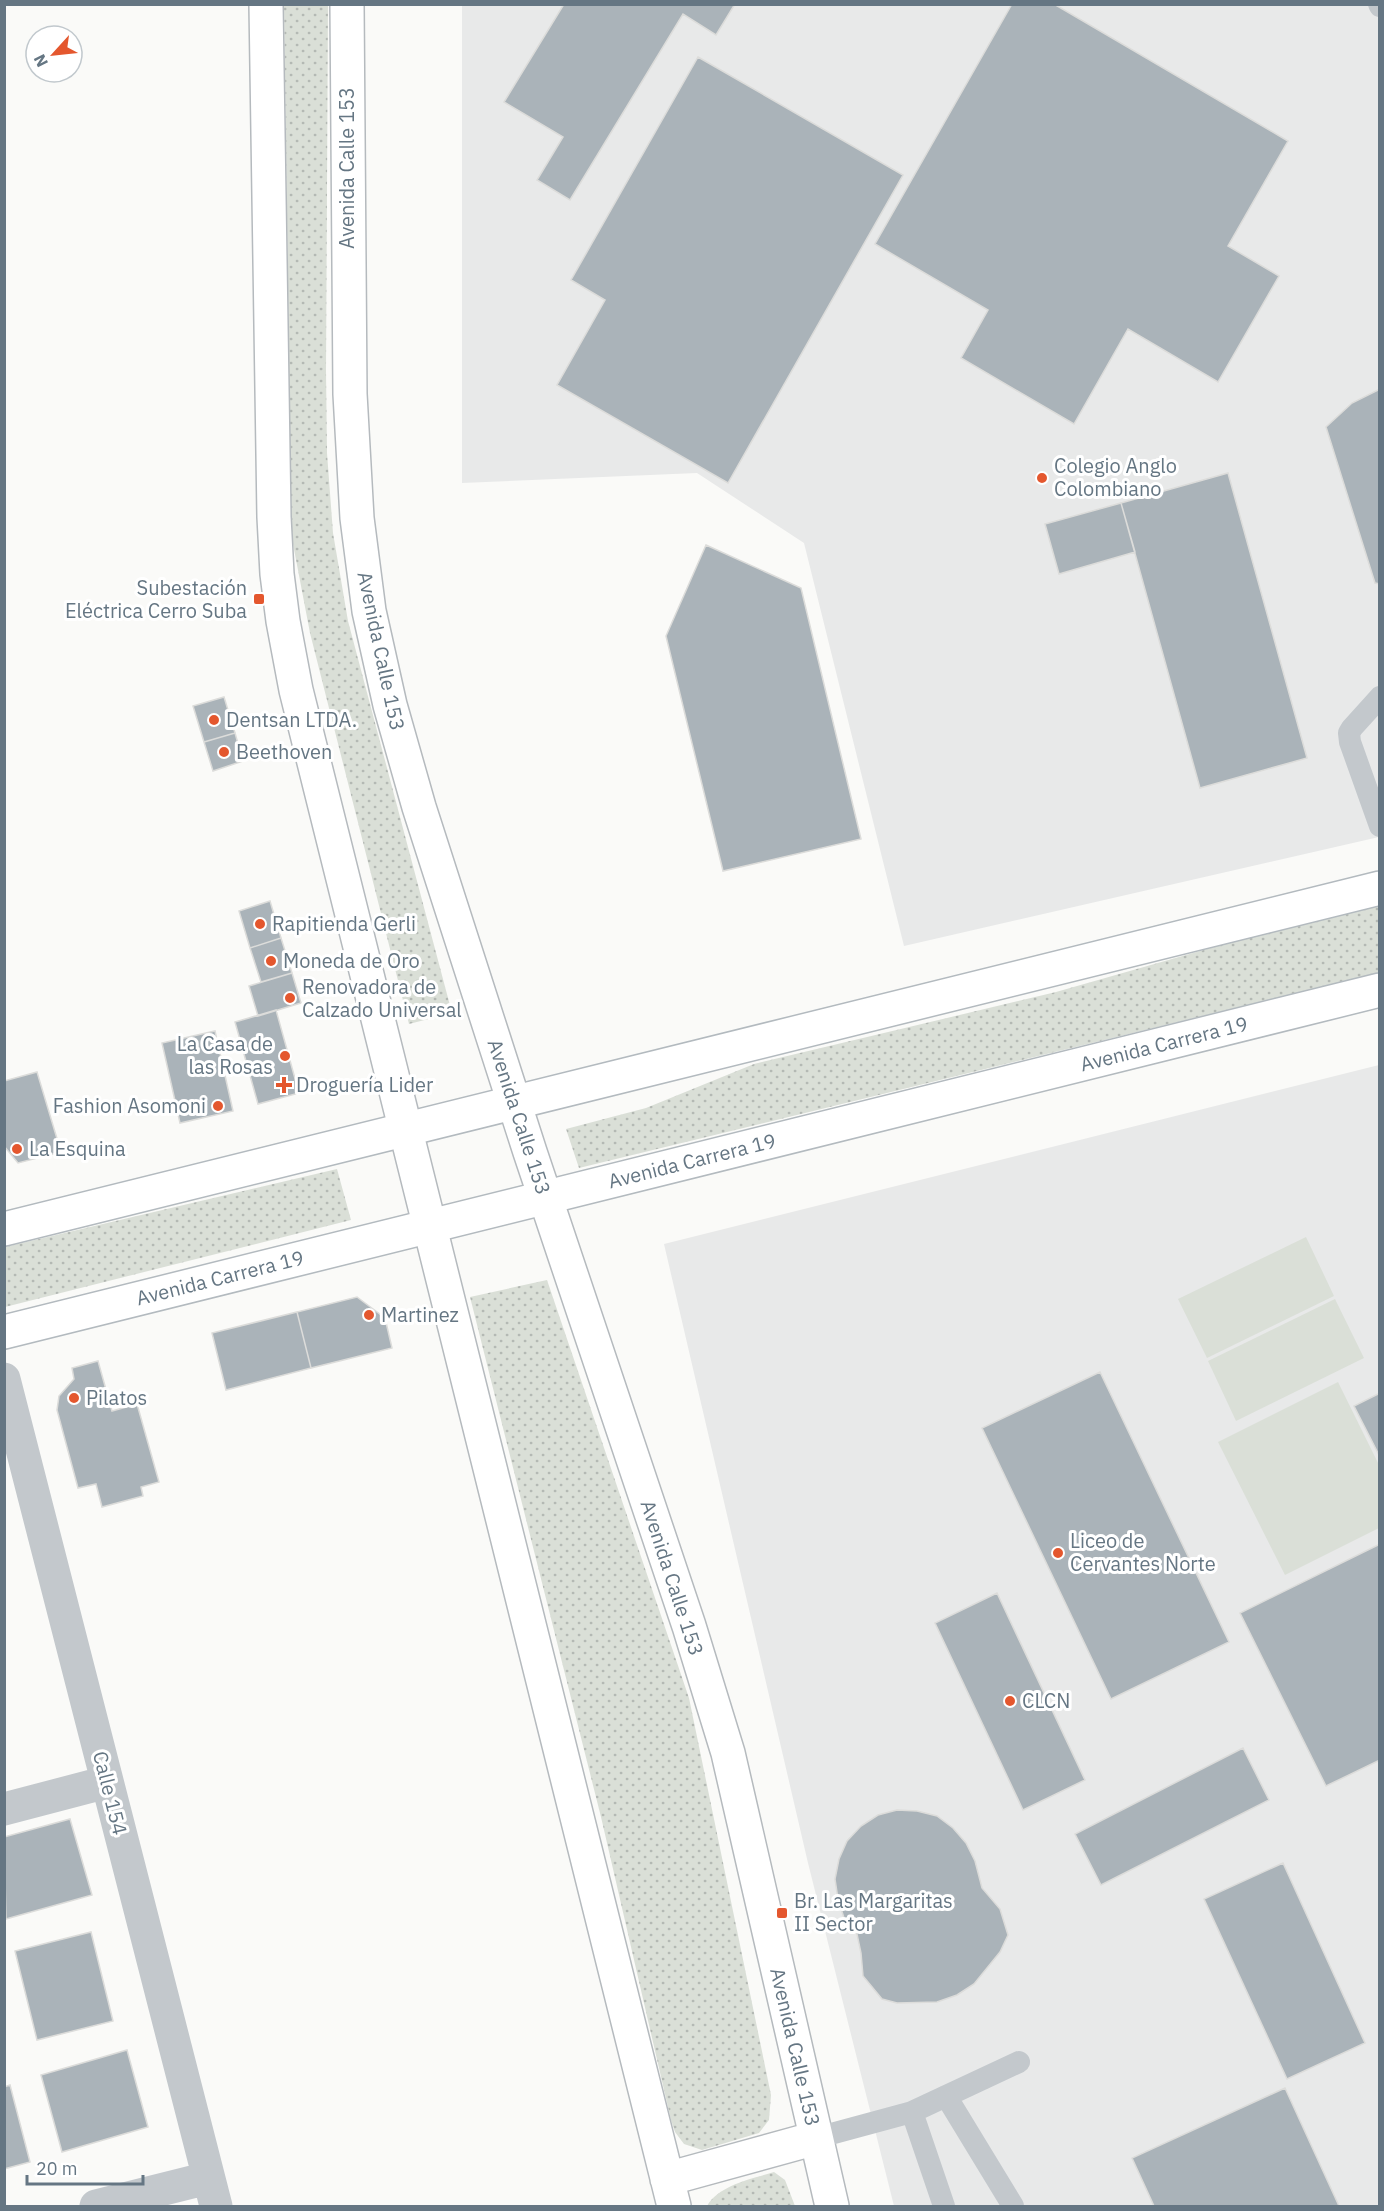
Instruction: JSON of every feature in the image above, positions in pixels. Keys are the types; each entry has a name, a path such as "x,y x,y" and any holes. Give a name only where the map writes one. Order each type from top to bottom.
{"main road":[{"path":"266,4 272,429 277,574 281,609 296,690 670,2193 816,2138"},
{"name":"Avenida Calle 153","path":"347,4 350,404 357,518 369,611 390,705 418,807 545,1197 689,1626 728,1753 832,2206"},
{"path":"4,1229 1380,888"},
{"name":"Avenida Carrera 19","path":"4,1332 1380,990"}],"street":[{"name":"Calle 154","path":"4,1379 212,2192"},
{"path":"4,1809 107,1782"},
{"path":"96,2206 212,2192"}],"lane":[{"path":"1380,697 1349,734 1380,826"},
{"path":"816,2138 912,2112 1019,2062"},
{"path":"946,2096 1013,2206"},
{"path":"912,2112 944,2206"}],"shaded area":[{"path":"284,5 328,5 326,371 327,453 333,533 348,621 452,1013 409,1024 310,633 293,544 287,457 289,359"},
{"name":"Colegio Anglo Colombiano","path":"462,5 1379,5 1379,837 904,946 804,543 697,473 462,483"},
{"path":"1379,900 1379,973 579,1168 566,1129 646,1108 754,1064 1056,992"},
{"name":"Liceo de Cervantes Norte","path":"1379,1065 1379,2206 894,2206 808,1863 664,1244"},
{"path":"337,1169 351,1220 5,1307 5,1247"},
{"path":"1306,1237 1334,1296 1207,1358 1178,1299"},
{"path":"547,1280 689,1698 771,2095 769,2120 759,2133 702,2150 684,2144 675,2132 671,2120 601,1817 470,1297"},
{"path":"1335,1299 1364,1358 1236,1421 1208,1361"},
{"path":"1338,1382 1379,1465 1379,1528 1285,1575 1218,1442"},
{"path":"774,2172 785,2180 795,2206 707,2206 712,2199 727,2188"}],"building":[{"path":"564,4 735,4 716,35 683,14 570,200 537,180 563,137 504,102"},
{"path":"1012,4 1054,4 1288,141 1228,246 1279,276 1218,382 1128,329 1074,424 961,358 988,310 875,244"},
{"path":"698,57 903,175 728,483 557,385 605,300 571,280"},
{"path":"1380,389 1380,584 1375,583 1326,427 1352,403"},
{"path":"1228,473 1307,758 1200,788 1121,503"},
{"path":"1121,503 1135,552 1059,574 1045,524"},
{"path":"706,545 801,588 861,839 723,871 666,636"},
{"name":"Dentsan LTDA.","path":"224,697 235,733 204,742 193,706"},
{"name":"Beethoven","path":"235,733 243,761 213,771 204,742"},
{"name":"Rapitienda Gerli","path":"270,901 281,938 250,948 239,911"},
{"name":"Moneda de Oro","path":"281,938 292,973 261,982 250,948"},
{"path":"292,973 301,1003 258,1016 249,986"},
{"path":"276,1010 299,1093 258,1104 235,1022"},
{"path":"215,1031 233,1111 180,1123 162,1043"},
{"path":"37,1072 61,1152 18,1163 4,1146 4,1081"},
{"path":"357,1297 385,1318 392,1348 311,1368 297,1312"},
{"path":"297,1312 311,1368 226,1390 212,1333"},
{"path":"98,1361 112,1411 137,1404 159,1482 141,1487 143,1496 102,1507 96,1484 78,1488 57,1410 59,1396 74,1379 72,1368"},
{"path":"1100,1372 1229,1642 1111,1699 982,1428"},
{"path":"1380,1393 1380,1457 1354,1406"},
{"path":"1380,1544 1380,1760 1326,1786 1240,1613"},
{"name":"CLCN","path":"997,1593 1085,1780 1023,1810 935,1623"},
{"path":"1243,1748 1269,1800 1101,1885 1075,1834"},
{"path":"897,1810 917,1811 937,1816 953,1828 966,1843 975,1861 982,1888 1000,1909 1008,1935 1000,1952 974,1984 957,1995 937,2002 897,2003 882,1999 863,1976 857,1934 844,1918 838,1899 835,1879 839,1859 847,1841 861,1826 878,1815"},
{"path":"70,1819 92,1895 6,1919 4,1837"},
{"path":"1283,1863 1365,2043 1287,2079 1204,1899"},
{"path":"91,1932 113,2021 37,2040 15,1951"},
{"path":"127,2050 148,2127 62,2152 41,2075"},
{"path":"10,2085 30,2162 4,2169 4,2087"},
{"path":"1285,2088 1339,2206 1154,2206 1132,2158"}],"place":[{"name":"Colegio Anglo Colombiano","path":"1042,478"},
{"name":"Subestación Eléctrica Cerro Suba","path":"259,599"},
{"name":"Dentsan LTDA.","path":"214,720"},
{"name":"Beethoven","path":"224,752"},
{"name":"Rapitienda Gerli","path":"260,924"},
{"name":"Moneda de Oro","path":"271,961"},
{"name":"Renovadora de Calzado Universal","path":"290,998"},
{"name":"La Casa de las Rosas","path":"285,1056"},
{"name":"Droguería Lider","path":"284,1085"},
{"name":"Fashion Asomoni","path":"218,1106"},
{"name":"La Esquina","path":"17,1149"},
{"name":"Martinez","path":"369,1315"},
{"name":"Pilatos","path":"74,1398"},
{"name":"Liceo de Cervantes Norte","path":"1058,1553"},
{"name":"CLCN","path":"1010,1701"},
{"name":"Br. Las Margaritas II Sector","path":"782,1913"}]}
